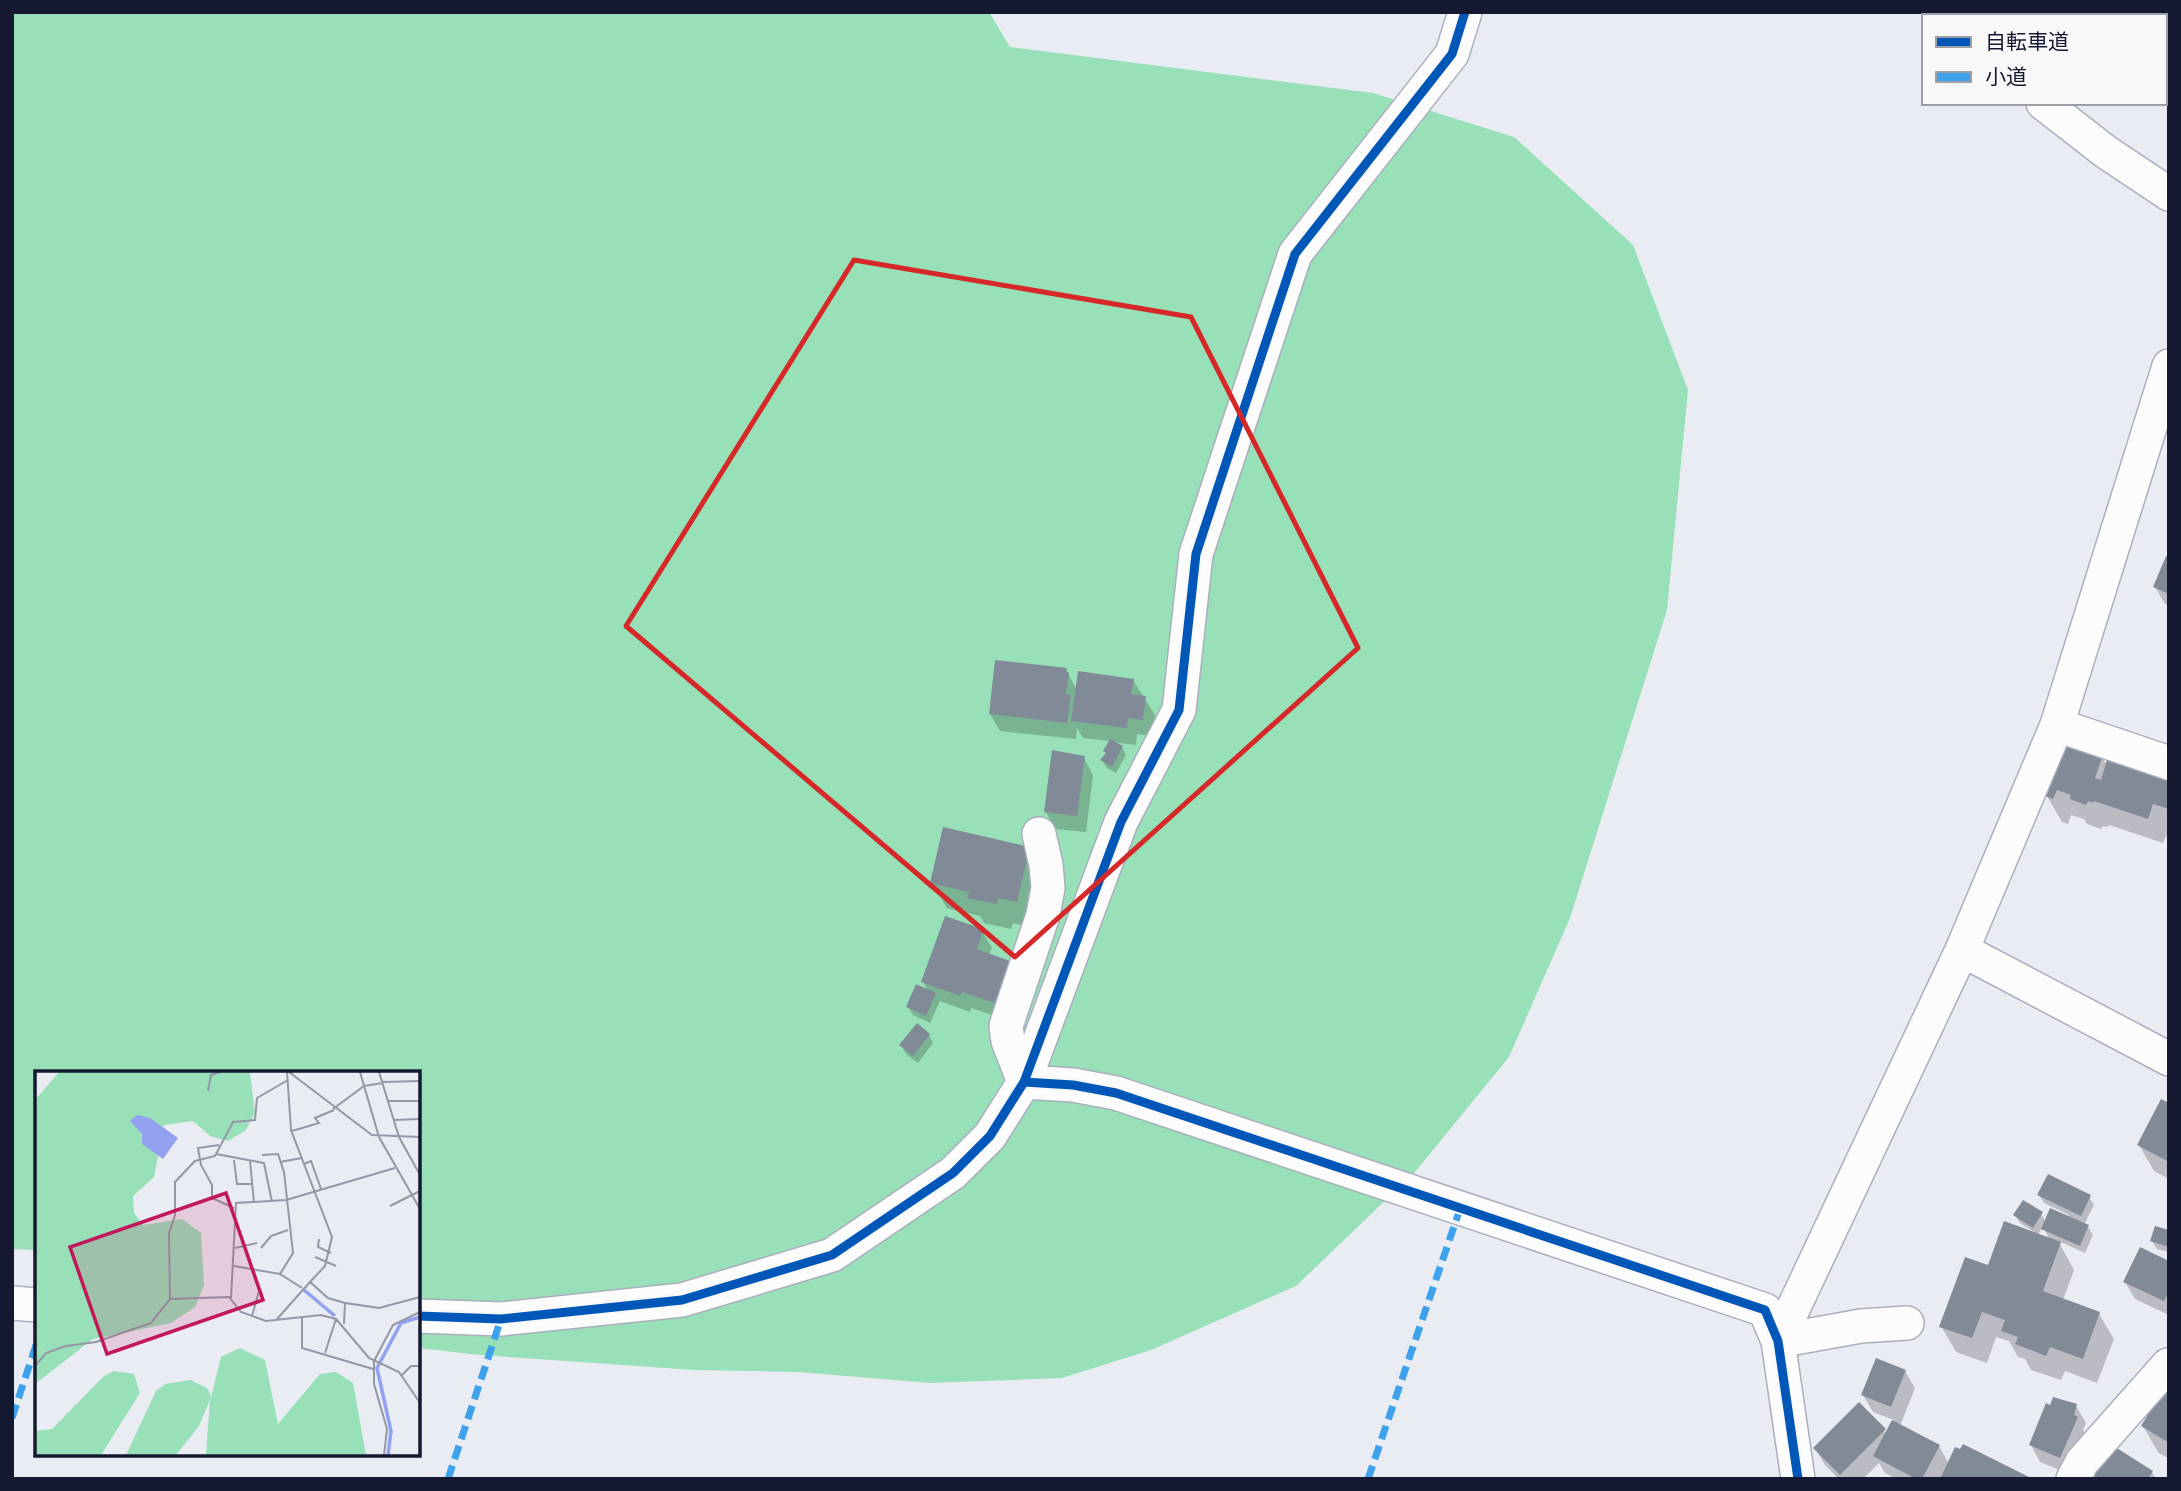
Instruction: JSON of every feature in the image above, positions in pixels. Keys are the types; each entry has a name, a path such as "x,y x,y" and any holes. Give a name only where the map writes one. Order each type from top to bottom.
{"street":[{"path":"420,1316 501,1319 682,1300 832,1255 953,1173 990,1136 1024,1082 1121,822 1179,710 1196,554 1295,254 1452,54 1465,12"},
{"path":"2046,105 2106,152 2169,194"},
{"path":"1778,1341 1962,950 2057,725 2169,366"},
{"path":"2142,448 2155,445 2169,424"},
{"path":"2057,725 2169,764"},
{"path":"1024,1082 1007,1041 1006,1026 1044,915 1048,888 1039,834"},
{"path":"1962,950 2169,1059"},
{"path":"1024,1082 1073,1085 1116,1093 1765,1310 1778,1341 1798,1479"},
{"path":"12,1303 35,1305"},
{"path":"1778,1341 1861,1326 1907,1323"},
{"path":"2073,1479 2082,1462 2168,1365"}],"highlighted area":[{"path":"854,260 1191,317 1358,648 1015,957 626,626"}],"green space":[{"path":"12,12 989,12 1010,47 1373,93 1514,137 1633,245 1688,390 1667,610 1570,918 1509,1057 1415,1172 1296,1286 1151,1350 1062,1378 930,1383 798,1372 694,1370 420,1348 420,1071 35,1071 35,1250 12,1249"}],"building":[{"path":"2166,556 2169,557 2169,594 2153,587"},
{"path":"995,660 1067,668 1066,672 1069,672 1066,694 1071,695 1067,723 989,714"},
{"path":"1078,671 1134,679 1131,694 1146,696 1143,720 1128,718 1127,728 1071,721"},
{"path":"1110,739 1123,746 1112,767 1100,760 1106,753 1103,751"},
{"path":"2064,741 2103,755 2095,778 2101,780 2108,756 2169,775 2169,809 2153,804 2148,819 2094,801 2088,801 2086,805 2057,790 2053,799 2045,796"},
{"path":"1052,750 1085,756 1077,816 1044,812"},
{"path":"943,827 1030,847 1017,902 998,898 997,904 967,898 969,892 930,883"},
{"path":"945,916 983,929 977,949 1013,962 998,1004 962,992 960,996 921,982"},
{"path":"916,984 936,993 926,1016 906,1007"},
{"path":"917,1023 930,1034 913,1056 899,1045"},
{"path":"2161,1099 2169,1103 2169,1162 2137,1145"},
{"path":"2048,1174 2091,1195 2081,1216 2037,1195"},
{"path":"2023,1200 2043,1212 2033,1228 2013,1215"},
{"path":"2050,1208 2089,1225 2080,1246 2041,1229"},
{"path":"2004,1221 2061,1242 2043,1291 2100,1312 2083,1359 2050,1347 2046,1356 2015,1344 2018,1337 2001,1331 2005,1320 1982,1312 1972,1338 1939,1327 1965,1257 1988,1265"},
{"path":"2155,1226 2169,1230 2169,1247 2150,1241"},
{"path":"2140,1247 2169,1261 2169,1292 2164,1301 2123,1282"},
{"path":"1876,1358 1906,1370 1891,1407 1861,1395"},
{"path":"2164,1388 2169,1391 2169,1443 2141,1426"},
{"path":"2053,1397 2077,1404 2074,1415 2078,1417 2060,1458 2029,1445 2046,1403 2050,1405"},
{"path":"1859,1402 1886,1429 1840,1475 1813,1448"},
{"path":"1892,1420 1940,1445 1922,1479 1916,1479 1873,1456"},
{"path":"1963,1444 2033,1479 1940,1479 1955,1447 1960,1449"},
{"path":"2112,1445 2153,1471 2148,1479 2091,1479"}],"marked path":[{"path":"1368,1479 1461,1206"},
{"path":"448,1479 501,1319"},
{"path":"12,1418 35,1348"}],"cycle path":[{"path":"1024,1082 1121,822 1179,710 1196,554 1295,254 1452,54 1465,12"},
{"path":"420,1316 501,1319 682,1300 832,1255 953,1173 990,1136 1024,1082 1073,1085 1116,1093 1765,1310 1778,1341 1798,1479"}]}
